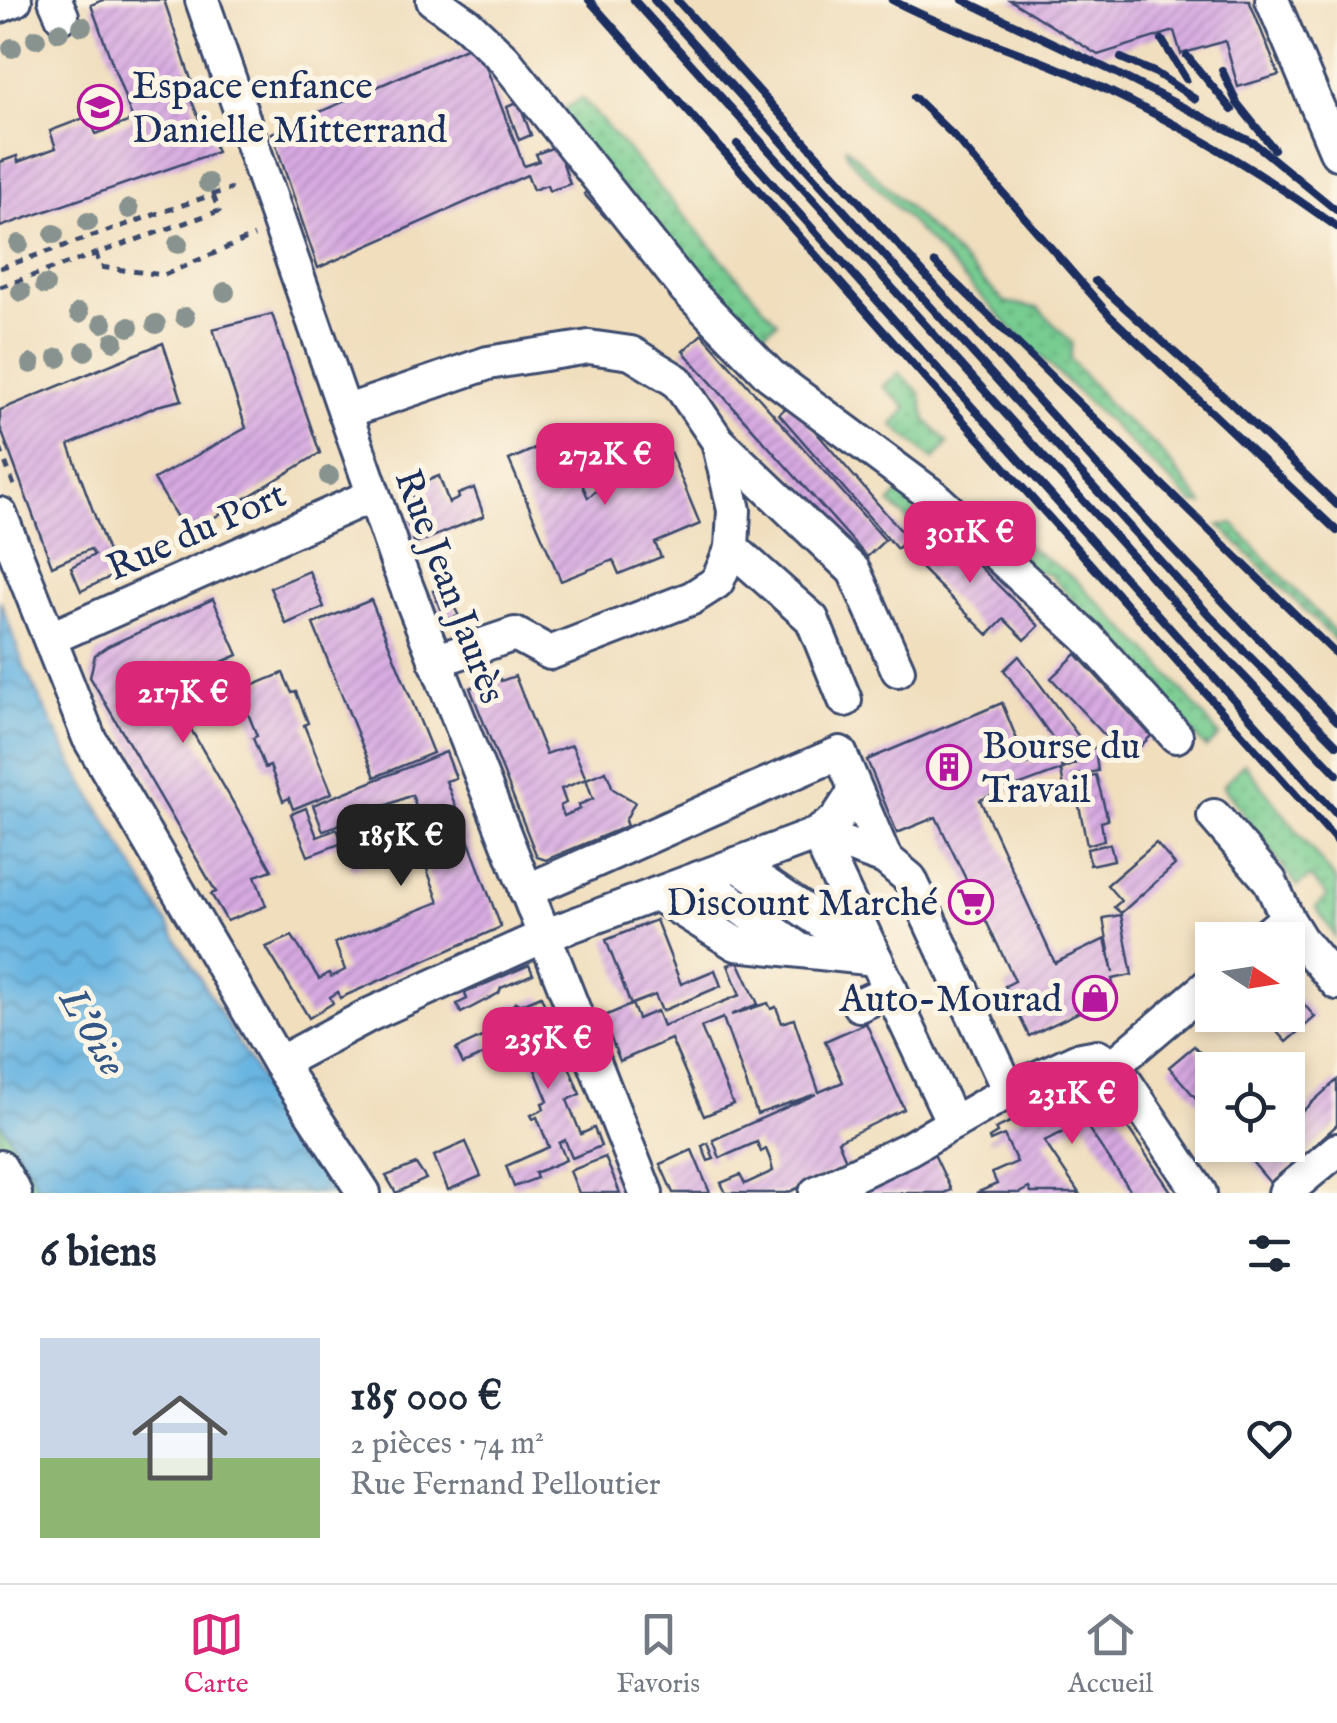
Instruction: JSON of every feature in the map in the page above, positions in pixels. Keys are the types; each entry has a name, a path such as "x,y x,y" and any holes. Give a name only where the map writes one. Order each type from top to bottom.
{"street":[{"path":"0,6 15,0"},
{"name":"Rue Jean Jaurès","path":"202,0 373,495 646,1193"},
{"path":"433,0 467,24 504,59 686,290 756,360 933,496 1087,638 1176,736"},
{"path":"1272,0 1337,153"},
{"path":"345,412 488,363 588,347 632,353 678,381 718,441 854,572 898,670"},
{"path":"435,661 516,634 550,653 692,598 717,582 732,548 734,510 718,441"},
{"name":"Rue du Port","path":"51,638 373,495"},
{"path":"0,514 88,738 279,1063 364,1193"},
{"path":"732,548 812,619 844,700"},
{"path":"526,891 642,842 853,743 855,791 885,858"},
{"path":"279,1063 369,1015 544,936 817,834 836,820 855,791"},
{"path":"1214,816 1270,882 1300,939 1337,982"},
{"path":"817,834 885,858 910,878 1009,1091"},
{"path":"817,834 861,948 890,990 953,1123"},
{"path":"706,876 766,947 802,951 861,948"},
{"path":"706,876 861,948"},
{"path":"706,876 802,951"},
{"path":"1282,922 1287,918"},
{"path":"859,1005 890,990"},
{"path":"1114,1064 1195,996"},
{"path":"816,1193 908,1149 1009,1091 1087,1057 1098,1056 1114,1064 1200,1193"},
{"path":"1286,1193 1337,1150"},
{"path":"0,1167 14,1193"}],"path":[{"path":"0,268 232,188"},
{"path":"0,288 219,211 214,194"},
{"path":"96,253 100,267 164,275 254,236"}],"green space":[{"path":"582,98 777,322 754,341 557,115"},
{"path":"845,146 1005,302 1038,308 1072,343 1070,359 1117,413 1157,447 1203,504 1193,503 1017,334 849,158"},
{"path":"899,373 920,393 926,420 948,443 934,460 893,425 907,408 883,386"},
{"path":"902,489 944,524 932,542 890,503"},
{"path":"993,522 1075,579 1156,659 1220,736 1206,748 1049,574 1033,570 986,529"},
{"path":"1233,524 1337,634 1337,642 1219,525"},
{"path":"1244,763 1337,882 1335,937 1316,907 1327,896 1310,877 1297,886 1223,786"},
{"path":"0,1120 42,1193 0,1193"}],"water":[{"name":"L'Oise","path":"0,600 25,669 74,766 265,1088 334,1193 42,1193 0,1120"}],"building":[{"name":"Espace enfance Danielle Mitterrand","path":"103,0 164,0 197,97 191,99 199,119 204,116 217,152 0,227 0,162 17,156 18,162 56,148 50,131 89,116 96,134 133,120 91,5"},
{"path":"1010,0 1249,0 1279,75 1238,87 1225,41 1181,54 1174,31 1098,55"},
{"path":"477,43 524,166 539,161 536,154 557,146 570,184 549,191 547,185 533,190 527,175 318,268 272,133"},
{"path":"519,102 531,135 519,140 507,107"},
{"path":"592,186 614,210 606,218 584,194"},
{"path":"272,314 320,453 187,534 154,479 246,428 213,329"},
{"path":"702,334 885,540 867,557 683,351"},
{"path":"163,343 182,400 157,406 69,445 116,574 81,591 71,567 94,555 90,549 52,566 0,427 0,410"},
{"path":"791,403 908,539 897,549 779,414"},
{"path":"562,437 588,498 600,487 628,480 618,456 664,437 700,524 655,543 661,557 619,574 613,560 561,581 509,460"},
{"path":"439,476 449,503 459,498 458,494 474,488 484,516 415,544 406,520 419,515 409,488"},
{"path":"940,527 1039,626 1025,640 1004,619 988,635 910,557"},
{"path":"309,571 324,607 286,624 270,588"},
{"path":"443,587 459,616 445,621 433,591"},
{"path":"213,599 238,655 166,686 272,870 255,876 266,906 227,921 211,894 216,892 90,677 95,655 108,646"},
{"path":"371,600 433,753 375,777 313,624"},
{"path":"1076,654 1151,736 1127,759 1051,678"},
{"path":"1019,656 1088,749 1101,747 1102,754 1096,756 1098,771 1073,776 1074,779 1096,775 1108,820 1101,822 1104,840 1087,845 1076,791 1065,793 1061,770 980,800 1055,963 1105,939 1113,973 1103,918 1121,915 1132,975 1112,979 1115,995 1029,1036 1005,986 1015,981 936,817 897,833 867,760 1002,703 1027,764 1056,752 1063,769 1075,764 1073,752 1064,754 1004,670"},
{"path":"283,673 292,693 296,692 308,723 304,725 332,793 293,809 289,798 283,801 270,766 265,768 239,691"},
{"path":"499,676 501,681 515,676 546,754 572,745 586,779 606,771 613,789 635,802 625,821 627,826 546,860 537,857 470,688","holes":["586,779 593,799 564,816 560,806 566,803 561,789"]},
{"path":"446,752 456,778 446,781 501,927 340,998 338,992 330,997 333,1003 309,1018 266,947 292,936 319,979 329,973 331,977 345,970 335,943 439,902 418,845 378,861 371,843 416,825 419,833 433,830 427,815 408,822 405,816 418,811 412,795 323,831 313,805"},
{"path":"306,808 317,837 337,829 340,836 399,812 404,824 364,840 372,861 352,869 342,843 308,856 291,814"},
{"path":"1156,843 1175,865 1121,913 1114,907 1121,901 1107,885"},
{"path":"1110,844 1114,860 1090,865 1087,849"},
{"path":"656,920 681,984 715,970 721,986 662,1011 655,995 632,1004 638,1019 657,1011 663,1026 740,995 728,965 738,961 758,1004 731,1015 768,1003 771,1009 776,1007 782,1023 794,1019 819,1092 843,1082 825,1041 866,1023 904,1109 838,1141 848,1165 787,1193 726,1193 721,1183 740,1175 745,1184 773,1171 766,1149 761,1152 757,1142 720,1158 713,1140 816,1094 757,1114 723,1018 701,1027 733,1104 704,1116 671,1039 620,1061 602,1017 631,1005 606,940"},
{"path":"529,965 533,974 461,1013 457,1004 467,999 465,993"},
{"path":"541,996 580,1094 567,1100 581,1134 594,1128 601,1146 572,1158 565,1140 559,1143 566,1160 514,1187 506,1166 549,1147 537,1117 533,1119 531,1115 544,1109 542,1103 548,1101 522,1038 517,1040 506,1011 516,1002 520,1005"},
{"path":"1305,1006 1315,1017 1305,1026"},
{"path":"1277,1032 1298,1032 1286,1042"},
{"path":"486,1035 492,1051 463,1064 456,1049"},
{"path":"1194,1046 1200,1052 1195,1052 1195,1097 1169,1067"},
{"path":"1337,1080 1337,1125 1305,1154 1305,1109"},
{"path":"1090,1084 1099,1085 1172,1193 1132,1193 1084,1122 1044,1141 1079,1193 1031,1193 1029,1188 1019,1193 976,1193 997,1184 992,1173 1017,1162 1004,1135 990,1141 997,1133 995,1129"},
{"path":"466,1142 481,1176 448,1190 434,1156"},
{"path":"708,1143 714,1159 708,1161 702,1146"},
{"path":"692,1150 710,1193 673,1193 660,1164"},
{"path":"934,1154 951,1190 851,1193"},
{"path":"605,1157 620,1193 579,1193 570,1171"},
{"path":"1252,1162 1296,1162 1271,1184"},
{"path":"416,1164 426,1179 396,1193 386,1176"}],"railway":[{"path":"589,0 1337,841"},
{"path":"634,0 1183,612 1337,774"},
{"path":"654,0 1210,616 1337,745"},
{"path":"677,0 1171,547 1337,721"},
{"path":"892,0 1077,76 1144,109 1211,145 1337,227"},
{"path":"963,0 1254,143 1336,210"},
{"path":"1162,40 1186,79"},
{"path":"1187,56 1232,110"},
{"path":"1121,58 1156,73 1195,99"},
{"path":"1222,70 1237,103 1274,149"},
{"path":"914,97 953,135 1111,317 1337,531"},
{"path":"737,144 1337,815"},
{"path":"935,263 1337,655"},
{"path":"1095,281 1337,505"}],"place":[{"name":"Espace enfance Danielle Mitterrand","path":"100,107"},
{"name":"Bourse du Travail","path":"949,767"},
{"name":"Discount Marché","path":"971,902"},
{"name":"Auto-Mourad","path":"1095,998"}]}
